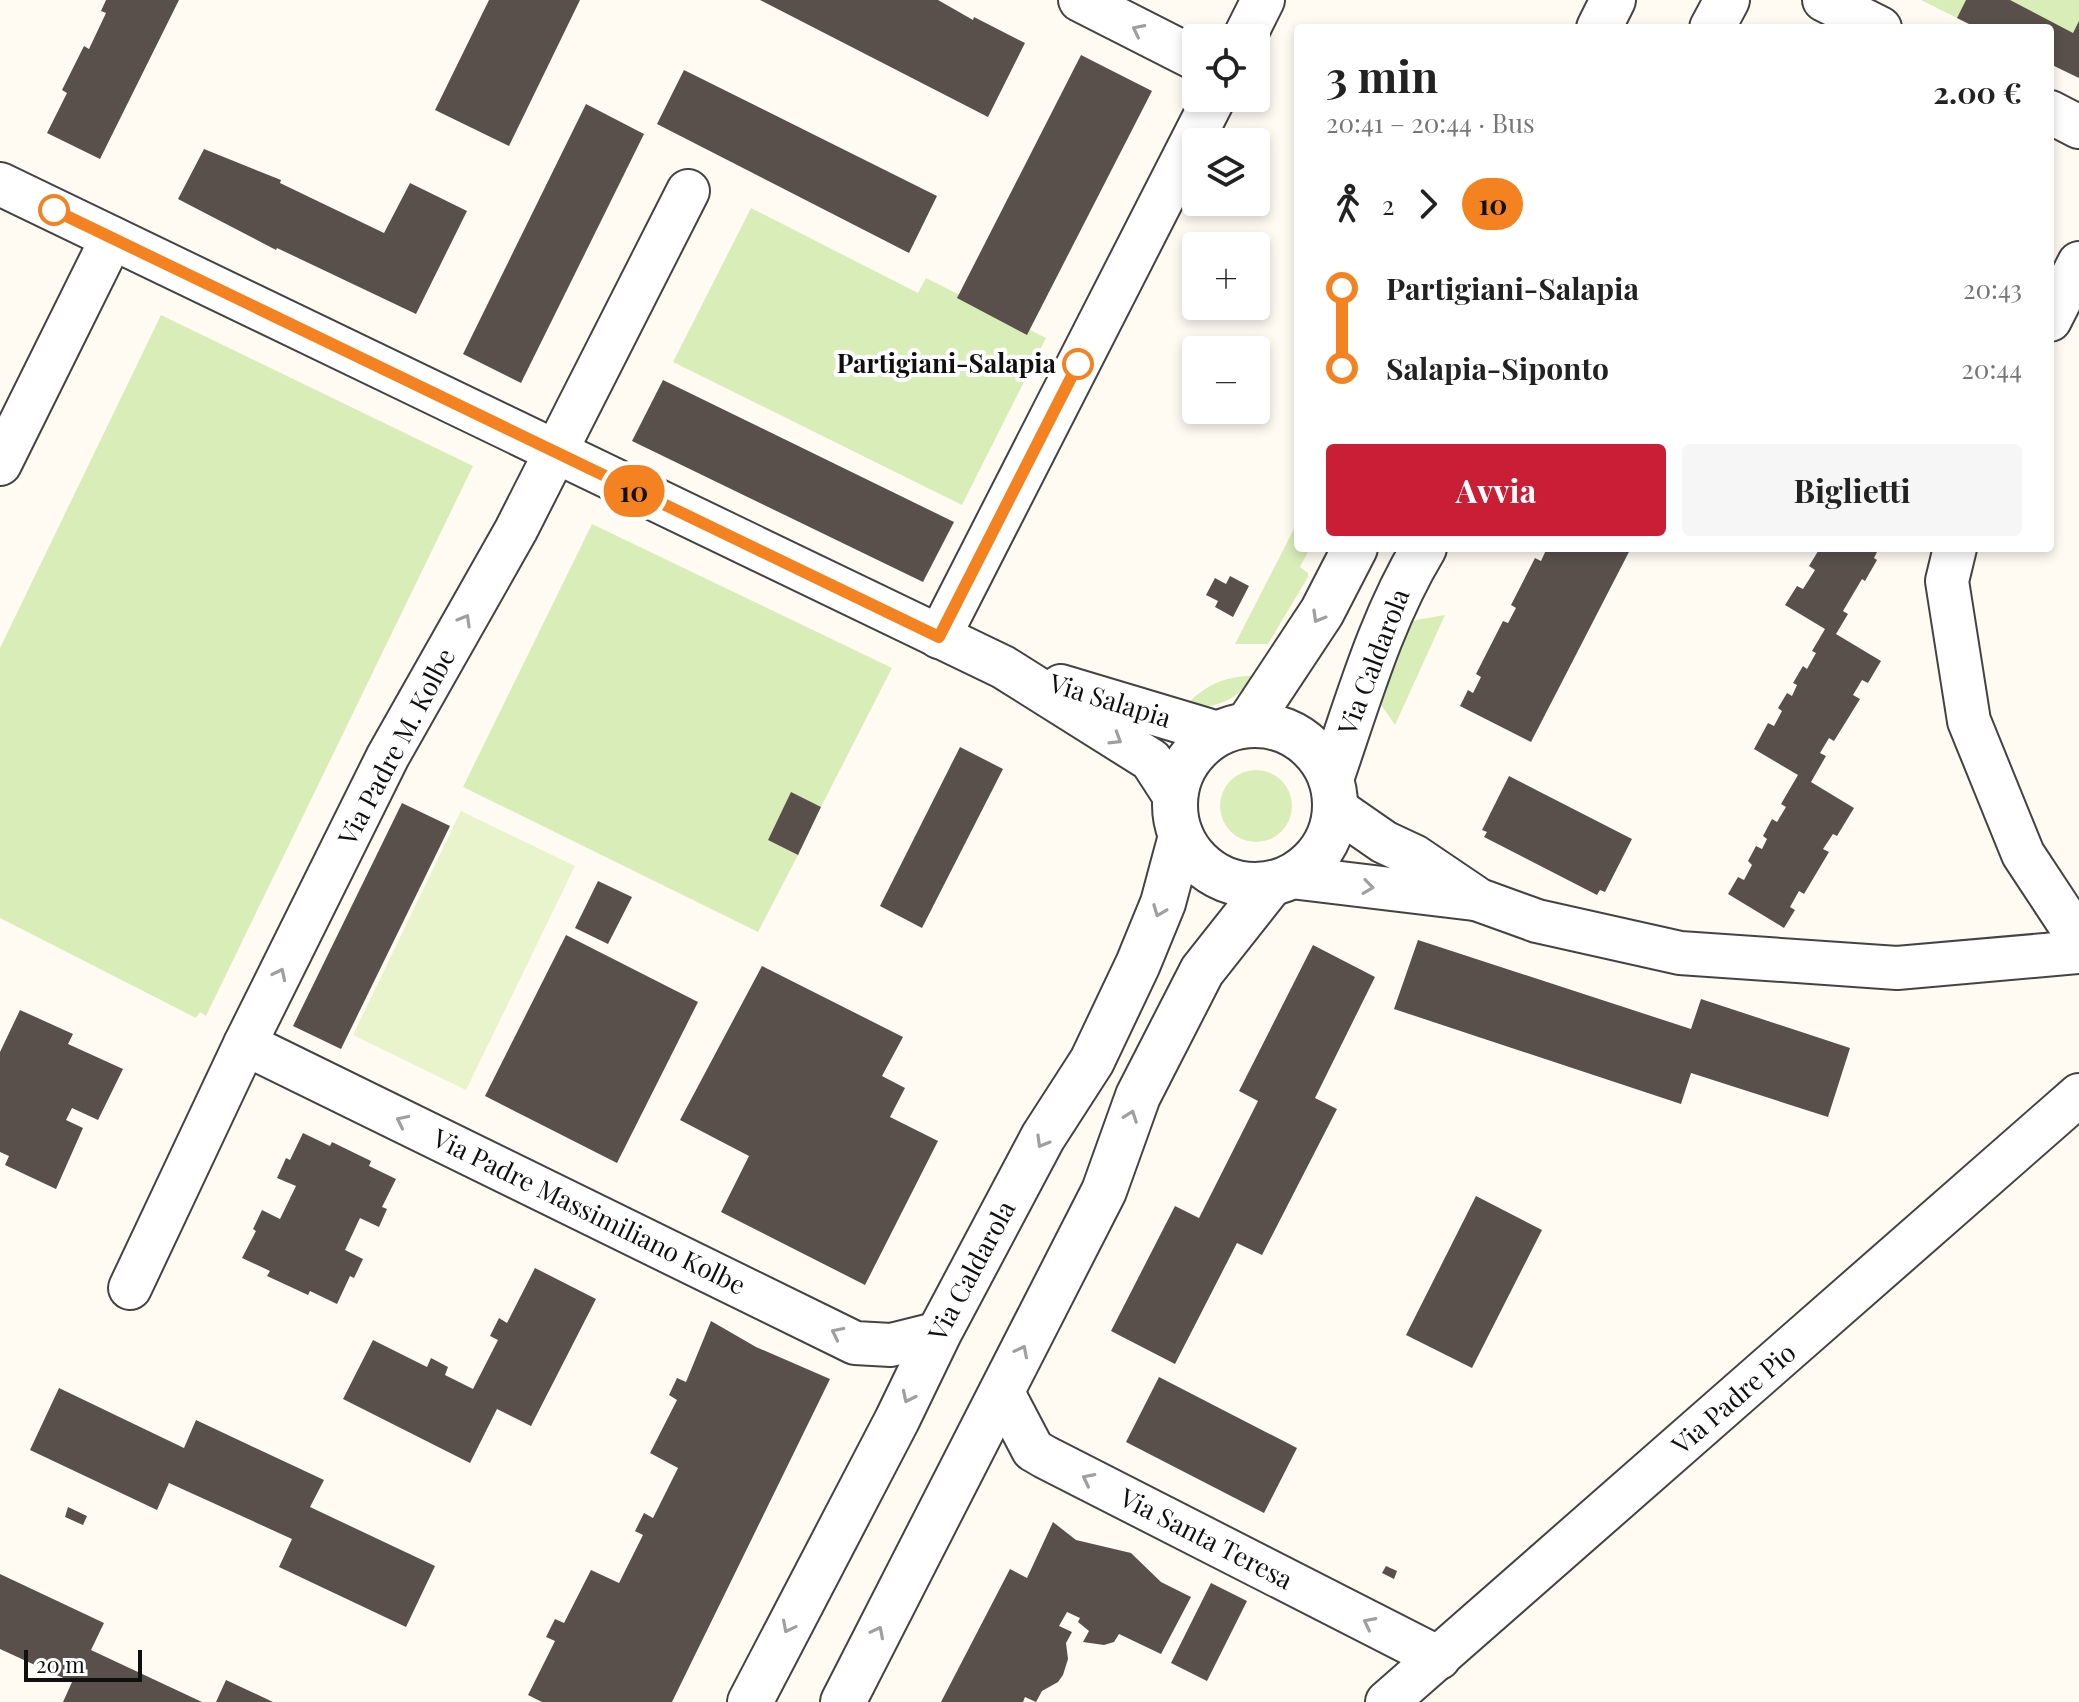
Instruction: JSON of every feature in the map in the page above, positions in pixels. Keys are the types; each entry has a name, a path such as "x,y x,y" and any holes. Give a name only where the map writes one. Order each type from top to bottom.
{"street":[{"path":"1080,0 1182,52"},
{"path":"1251,24 1263,0"},
{"path":"1601,24 1613,0"},
{"path":"1714,24 1727,0"},
{"path":"1824,0 1872,24"},
{"path":"939,637 1207,112"},
{"path":"2054,114 2079,127"},
{"name":"Via Salapia","path":"0,184 1003,667 1151,760 1178,816"},
{"name":"Via Padre M. Kolbe","path":"130,1288 245,1044 388,756 516,530 688,191"},
{"path":"0,464 112,238"},
{"path":"2054,312 2079,263"},
{"path":"1233,729 1322,612 1353,552"},
{"name":"Via Caldarola","path":"1333,794 1359,697 1403,582 1422,552"},
{"path":"1954,552 1947,581 1969,721 2023,854 2079,939"},
{"name":"Via Salapia","path":"1003,667 1141,712 1233,729"},
{"path":"843,1702 1104,1191 1138,1096 1202,971 1280,881 1310,864 1324,847 1332,829 1333,794 1324,763 1299,738 1283,729 1266,725 1233,729 1197,749 1182,771 1178,816 1192,855 1207,870 1226,881 1247,885 1280,881 1479,900"},
{"path":"1333,794 1384,842 1414,856 1479,900 1537,921 1680,953 1897,968 2079,952"},
{"name":"Via Caldarola","path":"750,1702 1043,1137 1092,1061 1163,903 1178,816"},
{"name":"Via Padre Massimiliano Kolbe","path":"245,1044 855,1343 891,1345 939,1333"},
{"name":"Via Padre Pio","path":"1387,1702 2079,1095"},
{"name":"Via Santa Teresa","path":"1002,1391 1033,1450 1439,1658"}],"green space":[{"path":"1921,0 2079,0 2079,78 2054,66 2054,24 1969,24"},
{"path":"751,208 918,293 926,278 1046,338 962,505 673,362"},
{"path":"161,315 473,466 206,1016 200,1012 196,1018 0,918 0,648"},
{"path":"592,524 892,668 821,807 791,793 768,840 798,855 758,932 463,787"},
{"path":"1294,529 1294,552 1308,552 1300,567 1308,573 1308,577 1268,644 1235,644"},
{"path":"1445,615 1395,725 1375,696 1409,624"},
{"path":"1255,676 1224,702 1185,706 1200,692 1217,683 1235,677"},
{"path":"1249,770 1263,770 1282,780 1292,799 1292,813 1282,832 1263,842 1249,842 1230,832 1220,813 1220,799 1230,780"},
{"path":"461,811 575,866 466,1090 353,1035"}],"building":[{"path":"106,0 179,0 100,159 47,133 67,93 62,90 84,46 89,49 106,13 101,11"},
{"path":"489,0 580,0 509,146 435,110"},
{"path":"760,0 938,0 973,20 974,17 1025,43 988,117"},
{"path":"1966,0 2010,0 2073,33 2079,21 2079,78 2054,66 2054,24 1969,24 1957,18"},
{"path":"1081,55 1152,91 1027,335 957,298"},
{"path":"684,70 937,196 909,253 657,124"},
{"path":"586,104 644,134 521,383 463,354"},
{"path":"204,149 281,180 280,183 384,233 410,183 467,211 416,314 276,250 178,199"},
{"path":"663,380 954,522 923,582 632,441"},
{"path":"1545,552 1629,552 1531,742 1460,706 1468,690 1473,693 1481,677 1476,674 1503,621 1508,623 1516,608 1511,605 1535,558 1541,561"},
{"path":"1818,552 1877,552 1874,558 1877,560 1865,581 1862,579 1843,611 1848,614 1836,634 1881,661 1868,683 1862,680 1853,695 1860,699 1834,741 1829,738 1820,753 1826,756 1811,782 1854,808 1837,836 1833,834 1823,849 1829,852 1804,894 1799,891 1790,907 1795,910 1784,928 1728,894 1738,877 1744,880 1752,865 1748,861 1756,846 1762,849 1767,839 1763,836 1772,819 1777,822 1786,807 1781,804 1798,775 1754,749 1768,723 1774,726 1782,711 1778,708 1787,693 1792,696 1797,685 1793,683 1803,666 1807,669 1816,653 1812,651 1825,629 1785,605 1797,586 1803,589 1815,570 1809,566"},
{"path":"1230,576 1249,586 1233,617 1215,607 1218,601 1206,595 1215,578 1226,584"},
{"path":"960,747 1003,769 922,928 880,906"},
{"path":"1509,776 1632,839 1605,892 1600,890 1597,895 1484,837 1487,832 1482,830"},
{"path":"791,792 821,807 798,855 768,840"},
{"path":"402,803 450,826 341,1049 293,1026"},
{"path":"598,881 632,897 608,944 575,928"},
{"path":"566,935 698,1002 617,1163 485,1096"},
{"path":"1418,940 1691,1029 1701,999 1850,1048 1828,1117 1691,1073 1681,1104 1394,1009"},
{"path":"1313,945 1375,977 1315,1098 1337,1109 1262,1255 1237,1243 1175,1364 1111,1331 1175,1206 1199,1218 1258,1101 1239,1091"},
{"path":"762,966 903,1037 882,1076 905,1088 890,1117 938,1141 865,1285 721,1212 749,1156 680,1120"},
{"path":"20,1010 73,1034 68,1044 123,1069 98,1120 72,1108 66,1120 83,1128 56,1189 5,1165 9,1156 0,1152 0,1052"},
{"path":"303,1133 330,1146 332,1142 371,1161 369,1166 396,1179 382,1207 387,1209 379,1227 360,1218 345,1250 363,1259 354,1278 350,1276 337,1304 310,1291 308,1295 267,1276 270,1271 242,1258 256,1231 253,1229 262,1210 280,1219 296,1186 277,1178"},
{"path":"1476,1196 1542,1230 1472,1368 1406,1335"},
{"path":"535,1268 596,1299 531,1426 497,1409 470,1463 343,1399 373,1340 427,1367 431,1358 448,1367 445,1375 473,1389 498,1340 490,1336 499,1318 507,1323"},
{"path":"711,1321 756,1347 830,1379 672,1702 542,1702 528,1695 555,1641 546,1637 555,1619 564,1623 591,1570 619,1583 643,1535 635,1531 644,1513 653,1518 678,1468 650,1453 677,1400 669,1395 677,1378 686,1382"},
{"path":"1159,1377 1297,1448 1264,1513 1126,1442"},
{"path":"59,1388 184,1448 196,1420 324,1480 310,1507 435,1566 406,1627 279,1567 292,1539 169,1483 157,1510 30,1450"},
{"path":"68,1507 87,1516 83,1525 65,1517"},
{"path":"1053,1522 1076,1540 1131,1553 1161,1582 1191,1597 1161,1654 1119,1634 1114,1642 1104,1645 1083,1642 1089,1631 1078,1622 1080,1618 1067,1612 1059,1626 1072,1632 1066,1643 1068,1659 1063,1675 1058,1682 1042,1691 1036,1702 1025,1697 1023,1702 941,1702 1010,1569 1027,1578"},
{"path":"1386,1566 1397,1571 1394,1579 1382,1573"},
{"path":"0,1574 104,1623 91,1650 202,1702 63,1702 72,1682 0,1649"},
{"path":"1211,1583 1247,1601 1207,1681 1171,1663"},
{"path":"226,1680 273,1702 216,1702"}],"bus line":[{"name":"10","path":"54,210 939,637 1078,364"}],"place":[{"name":"Partigiani-Salapia","path":"1078,364"}]}
